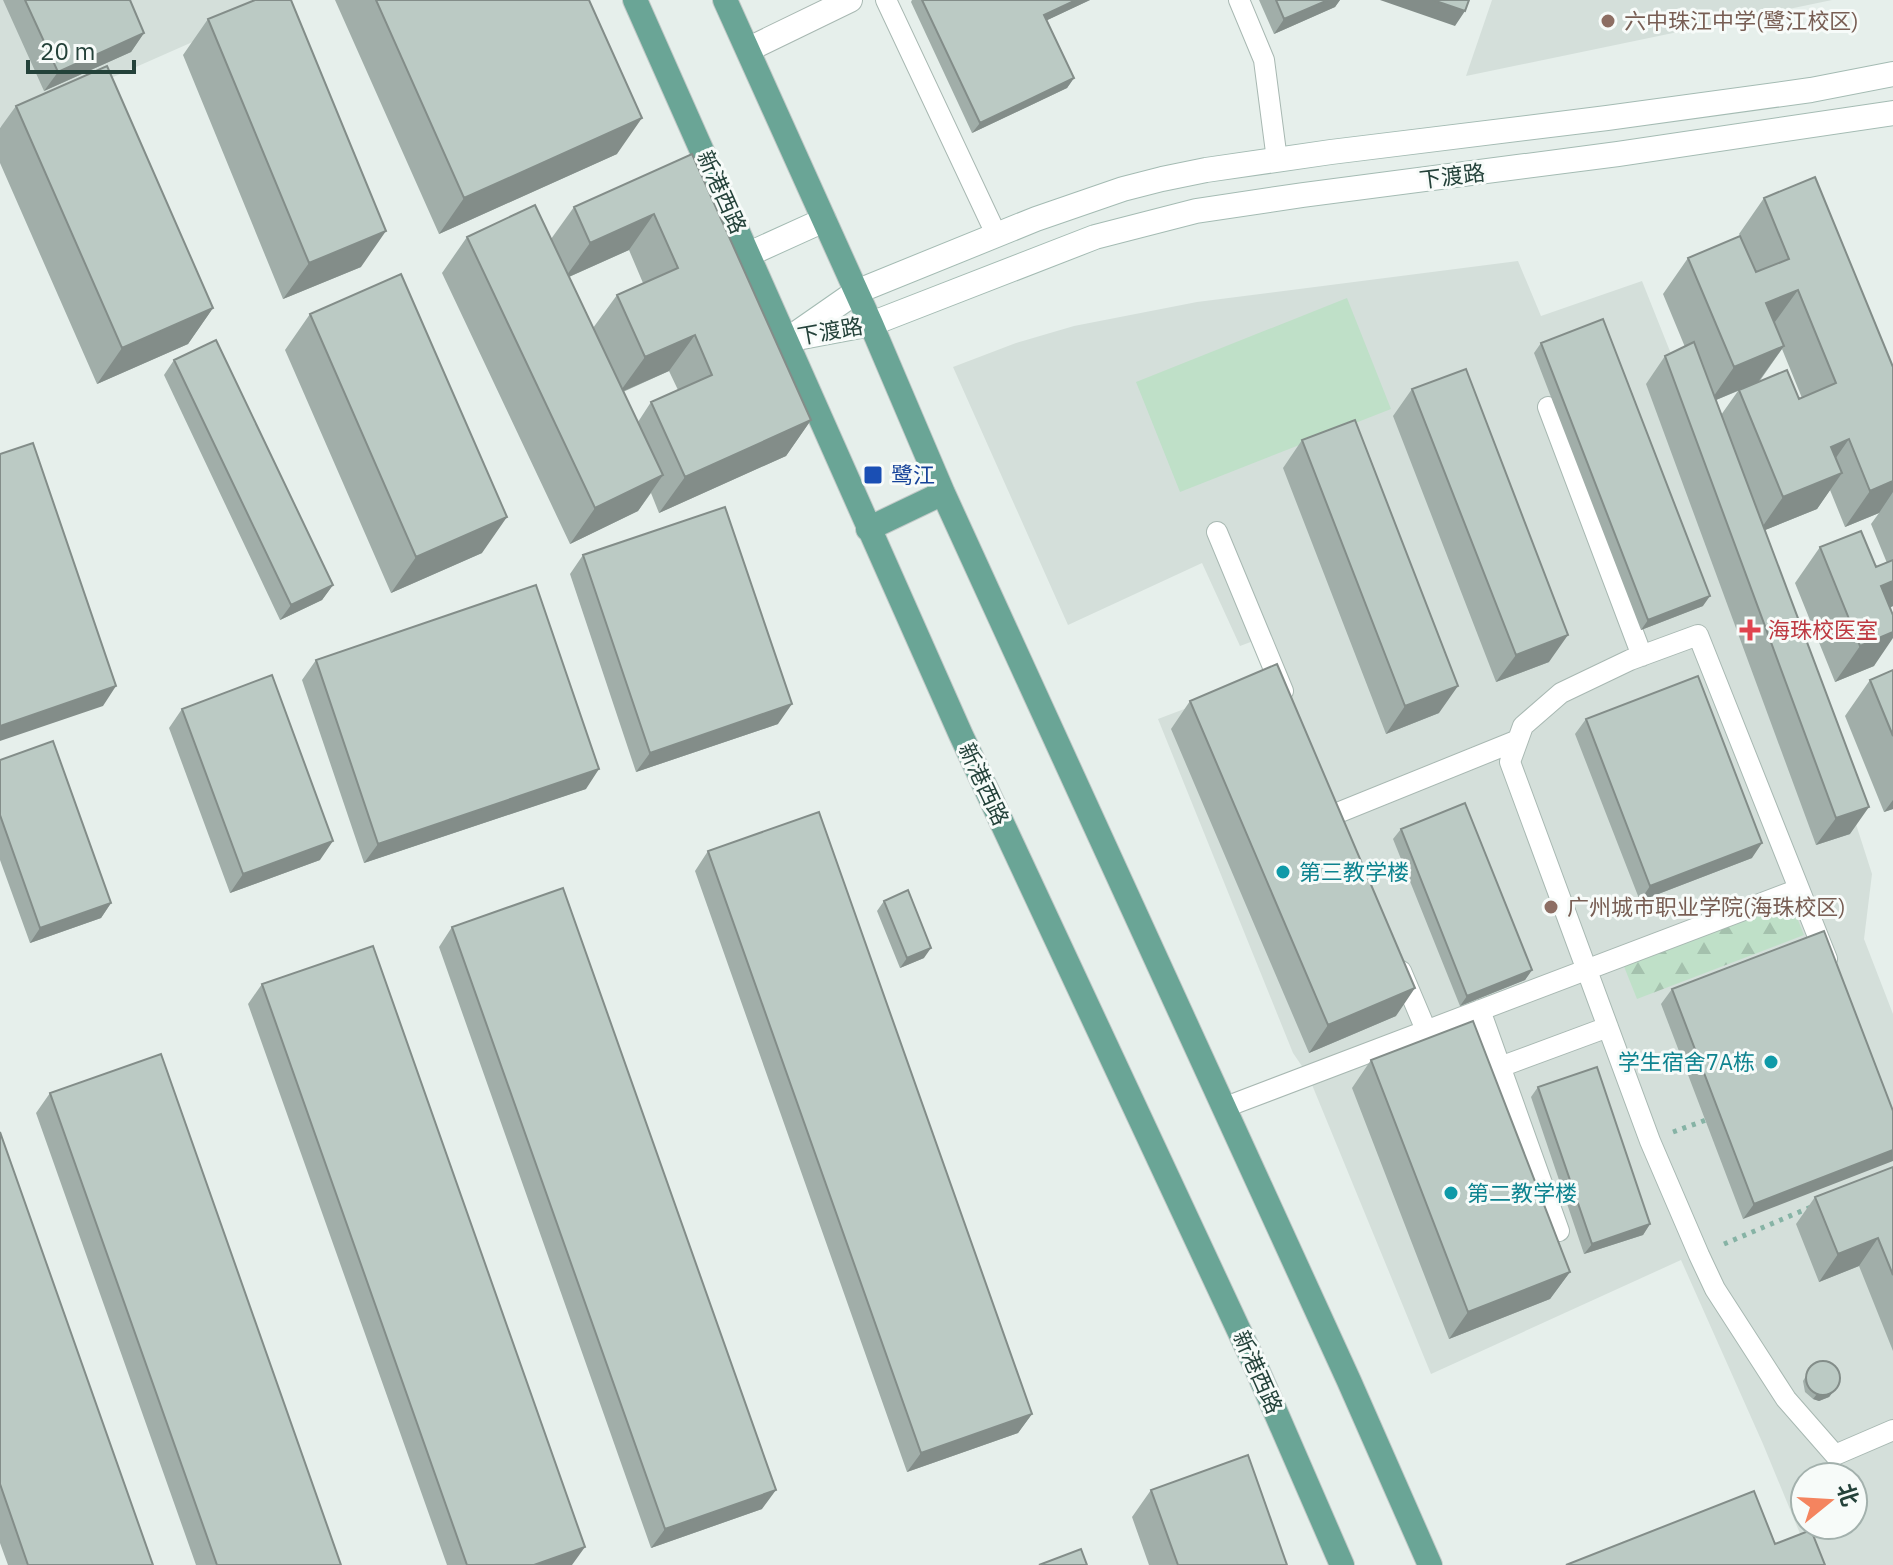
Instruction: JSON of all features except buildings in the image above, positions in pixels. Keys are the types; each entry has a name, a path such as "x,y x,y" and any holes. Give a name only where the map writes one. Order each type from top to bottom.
{"main road":[{"name":"新港西路","path":"635,0 961,735 1256,1367 1342,1565"},
{"path":"725,0 871,324 943,493 1430,1565"},
{"path":"749,49 850,0"},
{"name":"下渡路","path":"787,340 856,292 996,234 1123,189 1206,170 1811,90 1893,74"},
{"name":"下渡路","path":"787,340 871,324 1095,237 1196,211 1893,113"},
{"path":"749,254 824,220"},
{"path":"868,529 943,493"}],"lane":[{"path":"886,0 996,234"},
{"path":"1239,0 1264,60 1277,160"},
{"path":"1548,407 1642,656"},
{"path":"1217,532 1294,716"},
{"path":"1834,976 1698,635 1642,656 1561,693 1523,726 1510,762 1661,1172 1715,1289 1786,1399 1835,1455 1893,1430"},
{"path":"1335,815 1518,740"},
{"path":"1223,1108 1799,889"},
{"path":"1395,958 1426,1030"},
{"path":"1480,1010 1559,1231"},
{"path":"1500,1067 1608,1027"}],"path":[{"path":"1699,1255 1823,1202"}],"shaded area":[{"path":"0,0 288,0 0,127"},
{"name":"六中珠江中学(鹭江校区)","path":"1492,0 1832,0 1466,76"},
{"name":"广州城市职业学院(海珠校区)","path":"1518,261 1541,316 1642,281 1846,793 1872,874 1864,939 1893,1014 1893,1565 1813,1565 1803,1541 1869,1541 1869,1461 1789,1461 1789,1507 1681,1260 1431,1374 1308,1075 1293,1053 1158,719 1271,676 1256,640 1240,646 1202,563 1068,625 953,367 1016,343 1074,326 1197,302"}],"green space":[{"path":"1347,298 1391,409 1180,492 1136,382"},
{"path":"1790,900 1804,935 1637,999 1623,964"}],"place":[{"name":"六中珠江中学(鹭江校区)","path":"1608,21"},
{"name":"鹭江","path":"873,475"},
{"name":"海珠校医室","path":"1750,630"},
{"name":"第三教学楼","path":"1283,872"},
{"name":"广州城市职业学院(海珠校区)","path":"1551,907"},
{"name":"学生宿舍7A栋","path":"1771,1062"},
{"name":"第二教学楼","path":"1451,1193"}]}
